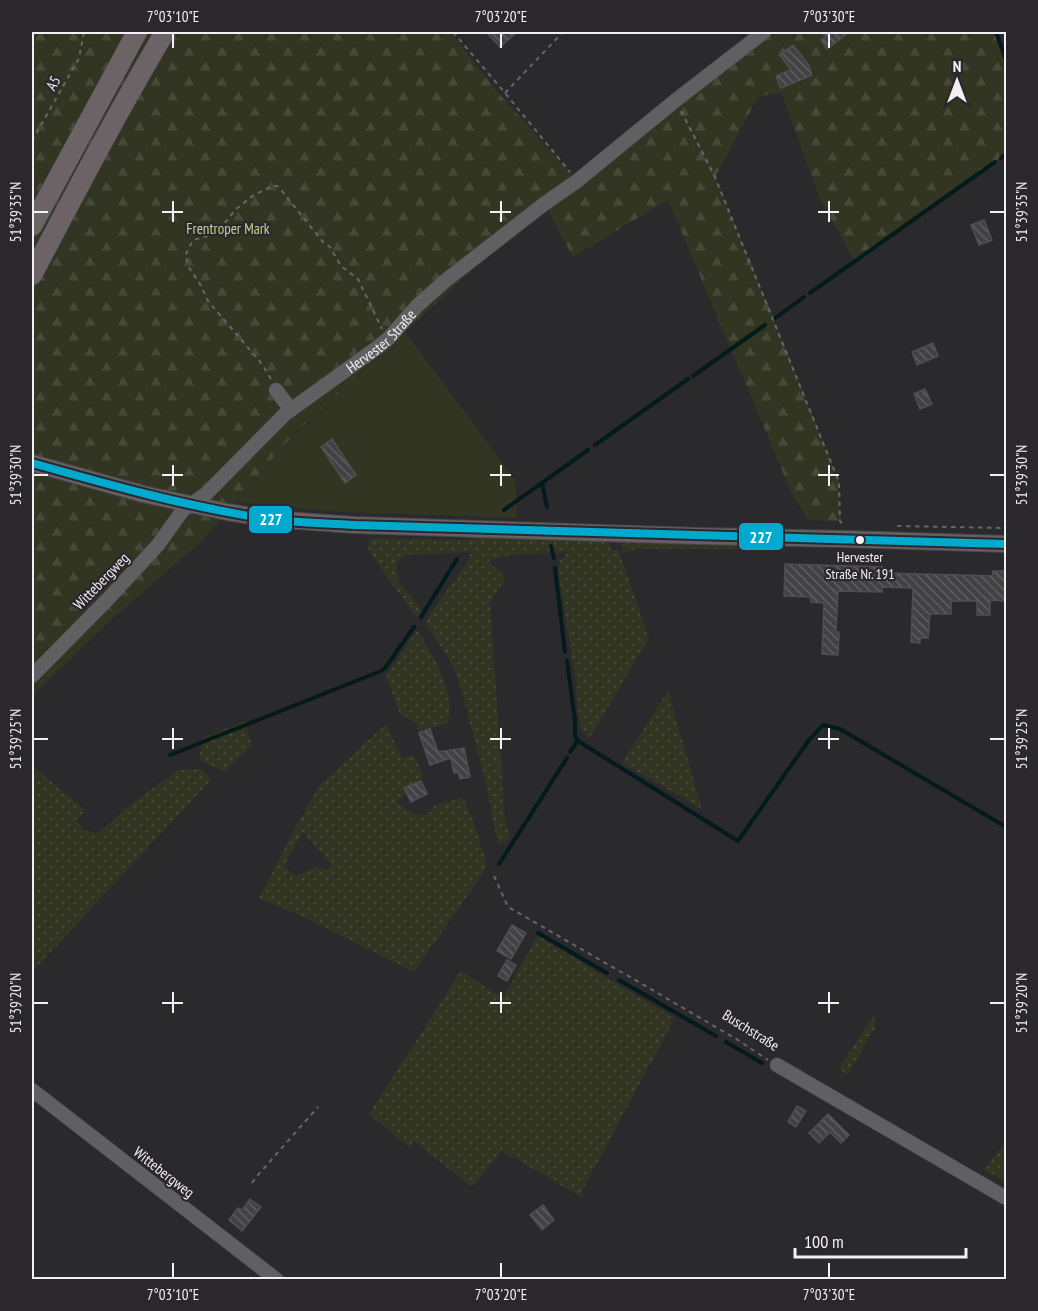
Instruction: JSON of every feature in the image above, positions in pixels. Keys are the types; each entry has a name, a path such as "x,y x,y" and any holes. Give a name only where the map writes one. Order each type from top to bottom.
{"highway":[{"path":"32,226 137,32"},
{"path":"32,275 81,181 165,32"}],"main road":[{"path":"32,463 189,505 271,519 355,525 1006,544"}],"street":[{"name":"Hervester Straße","path":"189,505 206,494 291,410 389,338 417,306 445,281 544,204 577,182 676,100 764,32"},
{"path":"276,390 291,410"},
{"name":"Wittebergweg","path":"32,676 158,545 189,505"},
{"name":"Buschstraße","path":"777,1065 1006,1198"},
{"name":"Wittebergweg","path":"32,1090 276,1280"}],"path":[{"name":"A5","path":"32,141 79,58 84,32"},
{"path":"453,32 506,93 577,182"},
{"path":"506,93 563,32"},
{"path":"676,100 715,177 839,482 840,521 852,539"},
{"path":"276,390 262,364 208,301 185,256 193,240 216,234 236,209 254,195 272,186 277,186 282,191 323,242 330,247 341,266 358,279 380,327 389,338"},
{"path":"890,525 1006,528"},
{"name":"Buschstraße","path":"494,876 508,907 659,993 777,1065"},
{"path":"252,1183 318,1107"}],"green space":[{"name":"Frentroper Mark","path":"32,32 451,32 495,89 577,181 764,32 996,32 1006,60 1006,154 855,261 821,202 781,92 758,97 715,177 839,482 840,521 808,520 792,494 668,200 573,257 544,204 293,435 202,541 112,619 39,689 32,700"},
{"path":"405,332 515,480 517,518 339,512 236,502 293,435"},
{"path":"476,535 609,540 611,551 618,549 649,638 589,739 582,730 579,719 575,676 558,569 560,560 569,552 508,555 488,561 506,578 490,603 505,820 510,839 498,844 485,780 462,692 454,668 425,621 464,567 472,552 407,555 396,563 399,582 418,605 421,615 416,617 368,548 369,541 373,538 467,540"},
{"path":"631,541 760,545 759,549 635,549 623,553 622,544"},
{"path":"417,630 442,675 449,700 447,723 419,733 416,723 400,714 386,676"},
{"path":"668,691 702,809 622,763"},
{"path":"246,721 251,745 225,772 199,760 202,738"},
{"path":"386,724 402,759 414,755 423,776 421,781 405,788 407,793 397,801 413,814 427,815 434,806 461,798 465,801 487,865 414,972 306,918 259,898 319,786","holes":["303,832 331,863 328,870 317,867 296,876 284,866"]},
{"path":"32,766 85,810 76,821 86,831 99,833 126,808 178,770 201,769 211,780 32,972"},
{"path":"538,935 675,1018 583,1189 581,1197 502,1151 472,1187 414,1141 409,1147 369,1114 461,971 503,998"},
{"path":"872,1017 876,1018 875,1028 848,1075 839,1069"},
{"path":"1006,1140 1006,1182 984,1170"}],"building":[{"path":"486,32 517,32 500,47"},
{"path":"821,32 849,32 827,49 821,40 826,37"},
{"path":"793,45 808,64 812,75 781,88 776,76 791,70 780,55"},
{"path":"984,220 992,240 979,245 971,225"},
{"path":"933,343 938,356 917,365 912,352"},
{"path":"925,389 932,404 920,409 914,394"},
{"path":"332,439 356,475 345,483 321,447"},
{"path":"785,564 883,567 883,573 992,576 993,571 1006,571 1006,601 990,600 990,615 977,615 977,601 951,601 951,614 930,614 928,638 920,638 920,643 911,642 913,588 882,587 882,592 838,591 836,632 839,632 838,655 822,654 824,603 811,602 811,597 784,596"},
{"path":"430,729 438,752 464,748 470,777 460,779 458,772 454,773 451,758 430,765 419,733"},
{"path":"421,781 427,794 411,802 404,788"},
{"path":"512,925 526,933 511,959 497,951"},
{"path":"507,960 516,965 507,981 498,976"},
{"path":"797,1106 806,1111 796,1127 788,1122"},
{"path":"828,1114 849,1135 841,1143 830,1132 819,1143 809,1133"},
{"path":"250,1199 261,1207 242,1231 229,1220 238,1208 242,1210"},
{"path":"543,1205 554,1220 542,1230 530,1215"}],"waterway":[{"path":"996,32 1006,60"},
{"path":"1001,158 1006,154"},
{"path":"810,293 995,162"},
{"path":"774,319 804,297"},
{"path":"693,376 765,325"},
{"path":"595,445 688,379"},
{"path":"504,510 588,450"},
{"path":"542,483 547,507"},
{"path":"551,546 554,558"},
{"path":"421,617 457,559"},
{"path":"555,568 565,652"},
{"path":"170,755 381,671 414,627"},
{"path":"567,661 575,736 578,741 738,841 809,740 823,725 840,729 1006,827"},
{"path":"570,752 578,741"},
{"path":"499,864 567,758"},
{"path":"538,933 607,973"},
{"path":"619,980 716,1036"},
{"path":"726,1042 762,1063"}],"transit line":[{"name":"227","path":"32,463 179,502 238,514 290,521 355,525 1006,544"}],"place":[{"name":"Hervester Straße Nr. 191","path":"860,540"}]}
